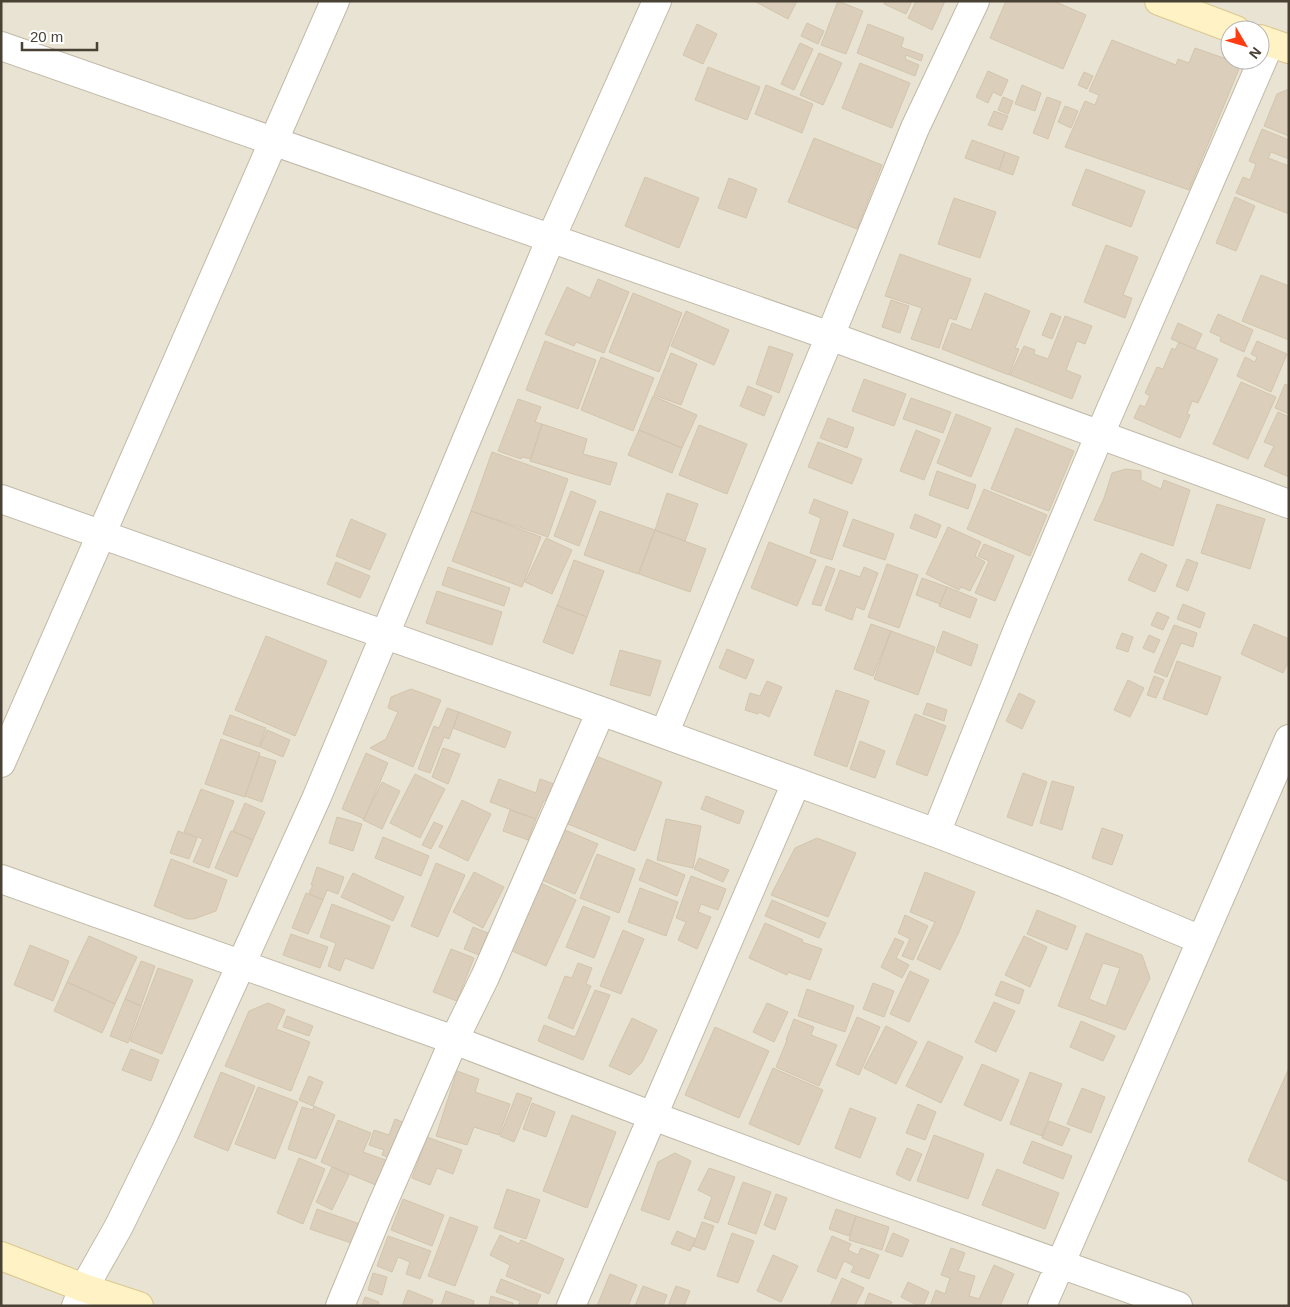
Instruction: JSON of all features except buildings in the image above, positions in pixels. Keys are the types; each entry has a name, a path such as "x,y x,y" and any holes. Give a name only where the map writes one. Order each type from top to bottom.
{"street":[{"path":"1,762 335,1"},
{"path":"80,1297 119,1226 165,1132 316,799 551,238 657,1"},
{"path":"664,734 915,128 975,1"},
{"path":"1160,1 1220,24"},
{"path":"936,833 1100,434 1273,44"},
{"path":"1,46 830,336 1289,504"},
{"path":"1,499 386,634 936,833 1201,940"},
{"path":"340,1306 454,1040 492,960 601,711"},
{"path":"1042,1306 1289,739"},
{"path":"571,1306 796,783"},
{"path":"1,879 454,1040 847,1188 1178,1306"},
{"path":"1,1256 80,1297 139,1306"}],"shaded area":[{"path":"1,1 1289,1 1289,1306 1,1306"}]}
